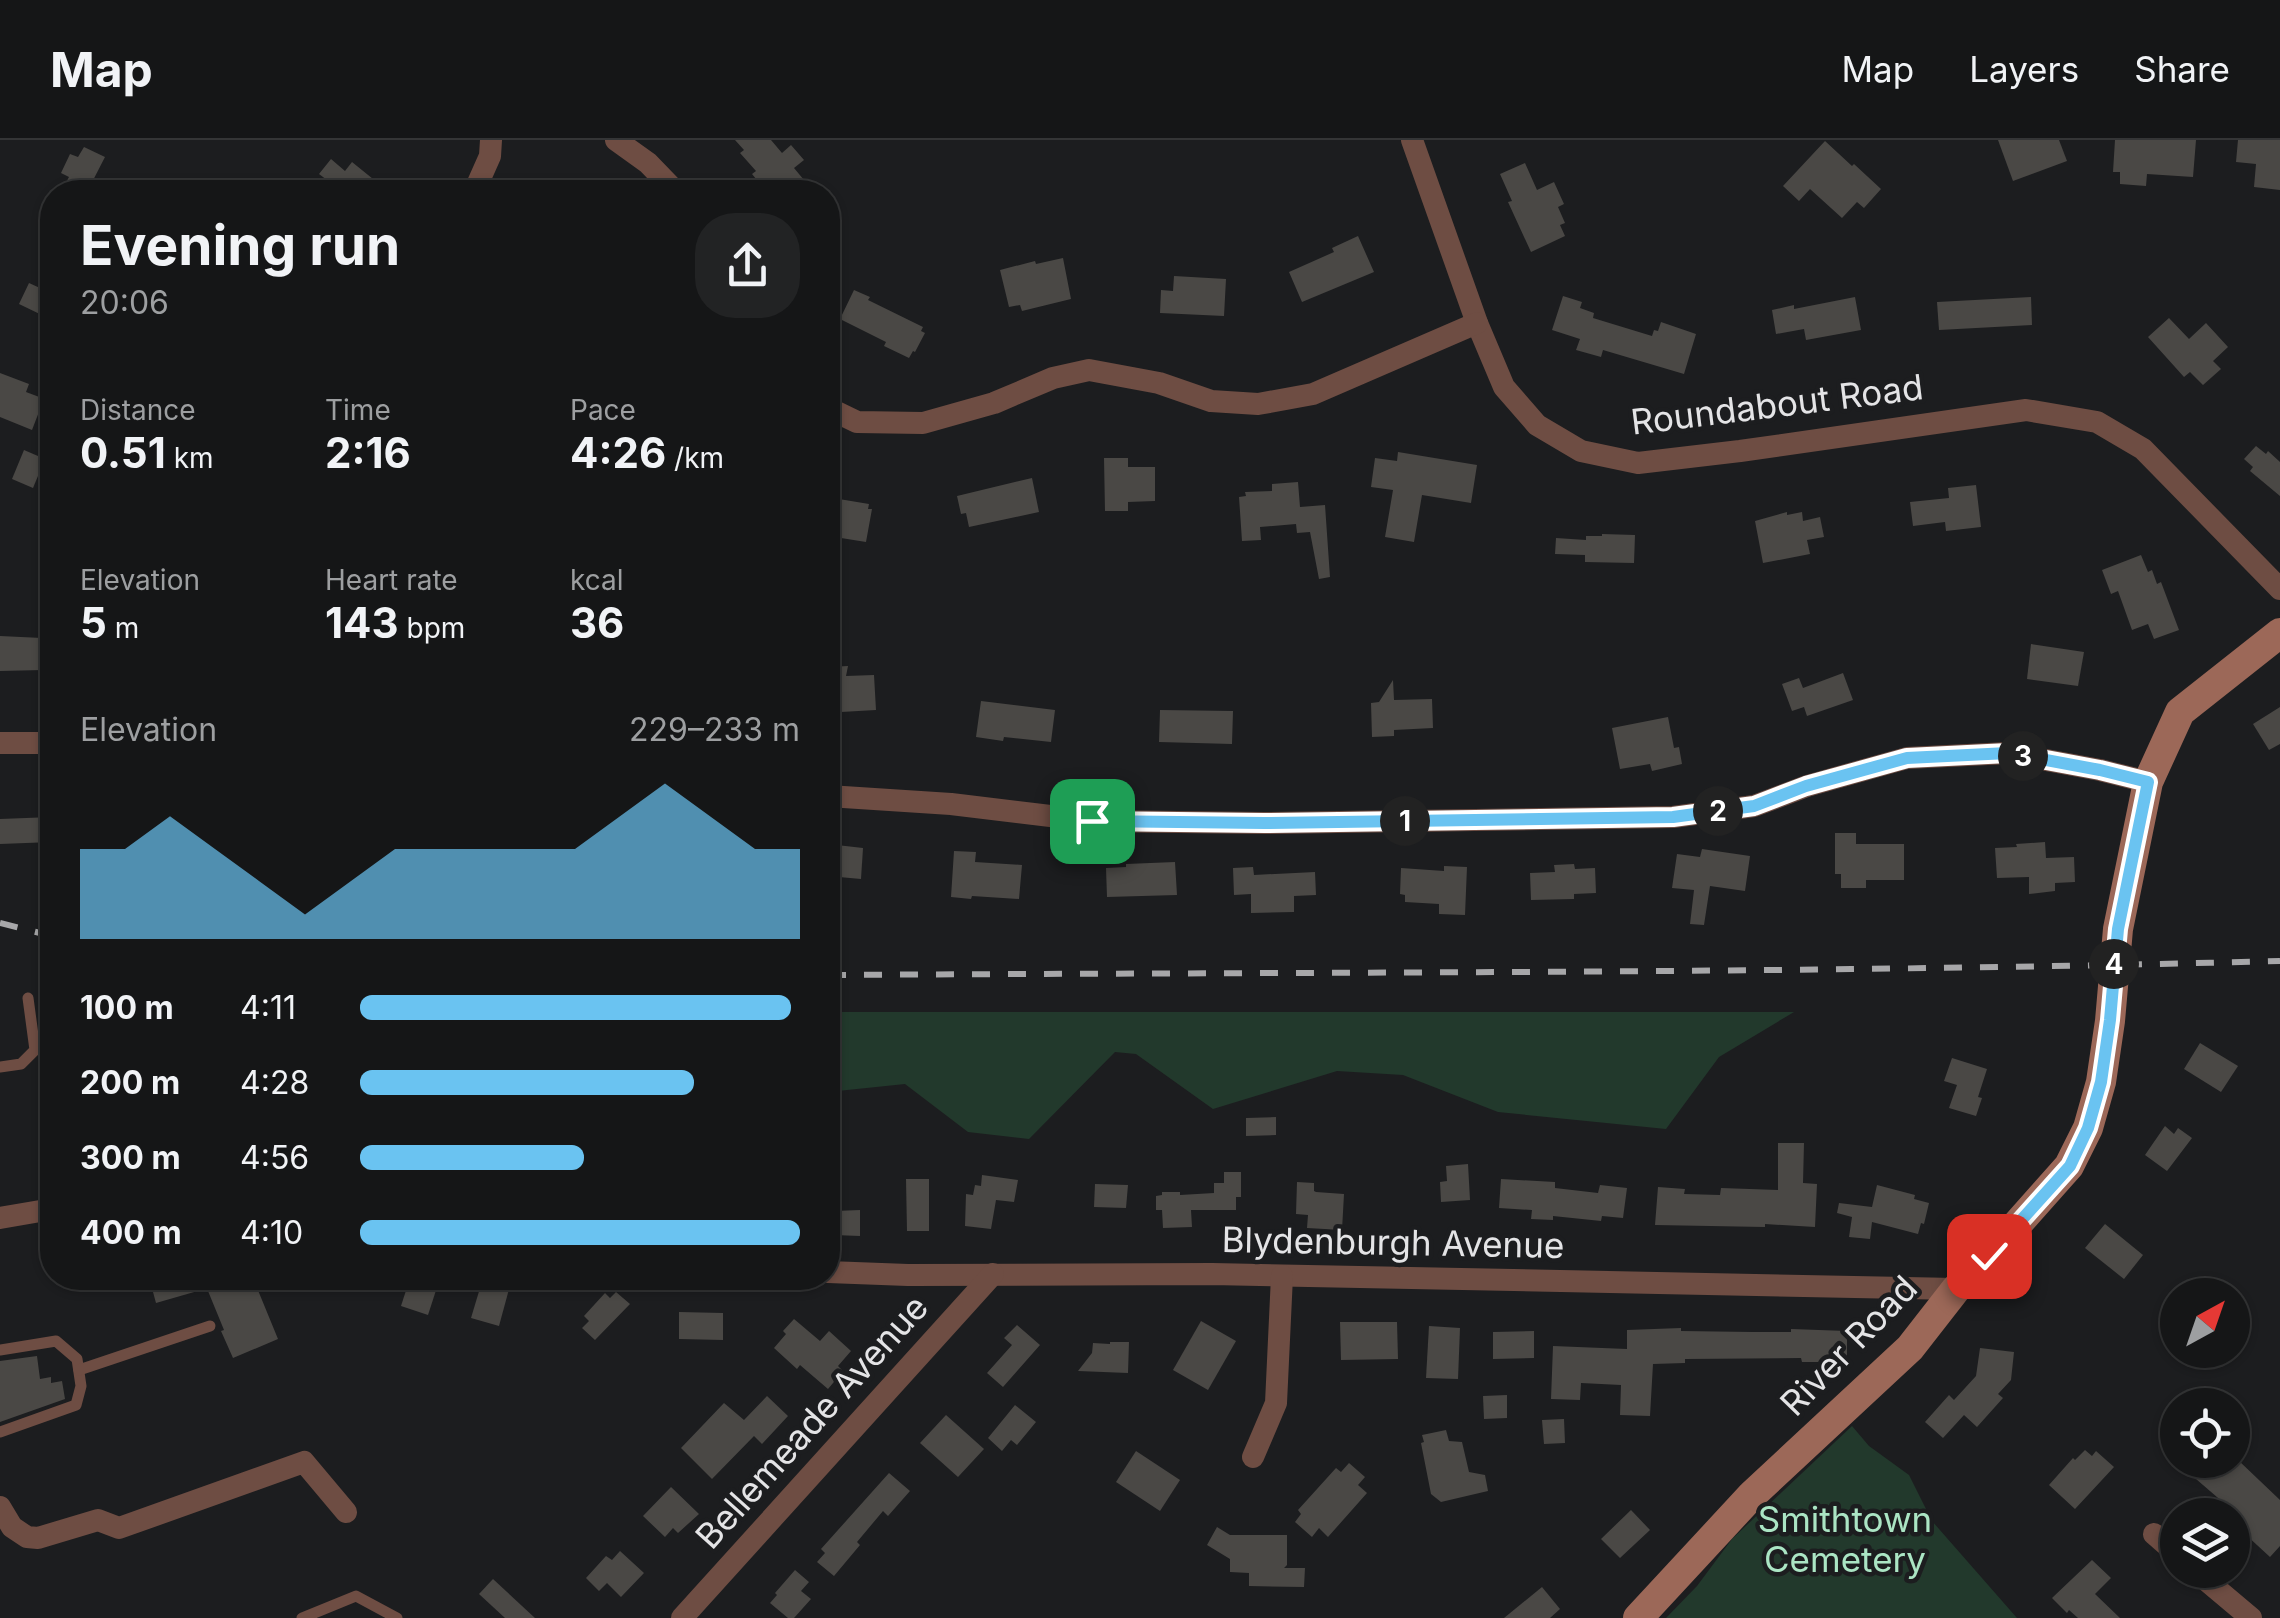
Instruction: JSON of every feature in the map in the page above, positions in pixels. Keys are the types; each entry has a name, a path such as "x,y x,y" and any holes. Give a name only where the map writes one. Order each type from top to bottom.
{"street":[{"path":"479,180 490,156 491,140"},
{"path":"616,140 664,180"},
{"name":"Roundabout Road","path":"1412,140 1504,387 1536,425 1580,451 1638,463 2026,410 2097,422 2143,449 2280,588"},
{"path":"840,414 856,422 924,423 994,402 1053,378 1089,370 1160,383 1211,401 1258,404 1312,394 1477,323"},
{"name":"River Road","path":"1638,1618 1752,1495 1910,1348 1956,1289 2070,1166 2088,1128 2101,1082 2118,929 2148,782 2180,712 2280,633"},
{"path":"0,744 40,743"},
{"path":"840,797 950,804 1092,821 1264,823 1673,817 1754,806 1806,786 1907,758 2008,753 2148,782"},
{"path":"0,1218 40,1211"},
{"name":"Blydenburgh Avenue","path":"840,1272 1956,1289"},
{"name":"Bellemeade Avenue","path":"682,1618 994,1274"},
{"path":"1253,1456 1276,1404 1282,1276"},
{"path":"0,1506 12,1527 27,1537 38,1538 98,1520 119,1528 304,1462 346,1512"},
{"path":"2154,1534 2160,1539"},
{"path":"2215,1588 2251,1618"}],"lane":[{"path":"0,1067 21,1064 34,1050 28,998"},
{"path":"79,1370 210,1326"},
{"path":"0,1350 56,1341 77,1358 80,1386 76,1406 0,1432"},
{"path":"302,1618 356,1596 379,1613 398,1618"}],"green space":[{"path":"840,1012 1794,1012 1719,1057 1666,1129 1498,1112 1403,1075 1337,1071 1213,1109 1136,1054 1115,1052 1029,1139 968,1132 905,1084 840,1091"},
{"name":"Smithtown Cemetery","path":"1852,1426 1869,1446 1909,1475 1932,1521 2017,1618 1666,1618 1697,1586 1732,1539"}],"building":[{"path":"735,140 771,140 782,153 791,145 804,160 794,168 804,180 757,180 752,174 756,171 740,153 744,150"},
{"path":"1998,140 2059,140 2067,161 2013,181"},
{"path":"2115,140 2196,140 2193,177 2147,174 2146,186 2120,184 2120,172 2113,172"},
{"path":"2238,140 2280,140 2280,190 2254,187 2256,164 2236,162"},
{"path":"1825,141 1881,189 1864,208 1857,202 1842,218 1810,189 1799,201 1783,186"},
{"path":"84,147 105,157 93,180 67,180 69,177 61,173 70,154 78,157"},
{"path":"331,159 345,171 352,162 373,179 327,180 319,174"},
{"path":"1525,163 1537,190 1554,182 1564,204 1558,207 1565,223 1560,225 1565,236 1531,252 1500,174"},
{"path":"1358,236 1374,272 1302,302 1289,272 1334,252 1332,248"},
{"path":"1063,258 1071,299 1022,311 1020,305 1009,307 1000,270"},
{"path":"1174,276 1226,279 1224,316 1160,313 1161,290 1173,291"},
{"path":"29,283 40,288 40,314 19,304"},
{"path":"854,290 923,327 921,331 925,333 909,358 840,319"},
{"path":"1563,296 1582,302 1580,308 1594,313 1593,318 1652,336 1661,322 1696,334 1684,374 1603,350 1601,357 1576,350 1580,339 1552,330"},
{"path":"1855,297 1861,330 1806,340 1804,329 1776,334 1772,310"},
{"path":"2031,297 2032,325 1939,330 1937,302"},
{"path":"2169,318 2189,339 2206,323 2228,347 2213,361 2221,369 2203,385 2190,372 2184,377 2148,337"},
{"path":"0,373 29,384 26,392 40,397 32,430 0,417"},
{"path":"2256,446 2280,462 2280,496 2250,471 2253,467 2244,459"},
{"path":"24,450 40,457 40,471 33,488 12,479"},
{"path":"1398,452 1477,465 1471,503 1422,495 1414,542 1385,537 1393,490 1371,487 1375,458 1397,461"},
{"path":"1104,458 1128,458 1128,467 1155,467 1155,501 1128,502 1128,511 1105,511"},
{"path":"1032,478 1039,512 969,527 957,496"},
{"path":"1298,482 1300,507 1325,505 1330,577 1319,579 1310,532 1297,533 1296,524 1260,527 1261,540 1242,541 1239,497 1246,496 1245,492 1272,491 1272,484"},
{"path":"1976,485 1981,527 1946,531 1945,522 1913,526 1910,502 1949,498 1948,488"},
{"path":"840,499 869,504 868,509 872,509 866,542 841,538"},
{"path":"1802,512 1803,521 1820,517 1824,537 1807,540 1810,554 1763,563 1755,521"},
{"path":"1635,535 1634,563 1585,562 1585,555 1555,554 1556,538 1586,540 1586,536"},
{"path":"2141,555 2148,572 2152,570 2157,584 2161,582 2179,630 2154,639 2148,624 2132,630 2118,591 2111,594 2102,570"},
{"path":"0,636 40,638 40,670 0,671"},
{"path":"2031,644 2084,652 2078,686 2027,679"},
{"path":"840,666 848,666 846,676 874,675 876,710 841,712"},
{"path":"1843,673 1853,700 1807,716 1804,707 1792,711 1782,684 1799,678 1803,688"},
{"path":"1393,680 1394,700 1432,699 1433,728 1394,730 1394,736 1372,737 1371,703 1379,702"},
{"path":"981,701 1055,710 1051,742 976,737"},
{"path":"2280,707 2280,744 2269,750 2253,724"},
{"path":"1160,710 1233,711 1232,744 1159,742"},
{"path":"1668,717 1674,748 1679,747 1682,764 1652,771 1650,764 1620,769 1612,728"},
{"path":"40,817 40,842 0,844 0,819"},
{"path":"1835,833 1856,833 1856,844 1904,844 1904,880 1866,880 1866,888 1841,888 1841,874 1835,874"},
{"path":"2045,842 2046,858 2074,857 2075,882 2055,883 2055,891 2029,894 2029,877 1997,878 1995,848"},
{"path":"840,845 863,848 861,879 840,877"},
{"path":"1702,849 1750,856 1745,891 1710,886 1704,925 1690,924 1694,890 1672,888 1677,854 1700,857"},
{"path":"954,851 976,852 975,862 1022,865 1019,899 951,897"},
{"path":"1175,862 1177,895 1107,897 1106,868"},
{"path":"1574,864 1575,869 1595,868 1596,893 1574,894 1574,899 1531,900 1530,873 1555,872 1554,865"},
{"path":"1444,866 1467,867 1465,915 1439,914 1439,904 1405,902 1405,895 1400,894 1401,868 1444,871"},
{"path":"1253,867 1254,875 1315,872 1316,895 1294,896 1294,912 1251,913 1251,894 1234,895 1233,868"},
{"path":"2200,1043 2238,1066 2221,1092 2184,1069"},
{"path":"1952,1058 1987,1069 1976,1116 1949,1108 1957,1085 1944,1081"},
{"path":"1276,1117 1276,1135 1246,1136 1246,1118"},
{"path":"2165,1126 2174,1134 2178,1128 2192,1138 2167,1171 2145,1155"},
{"path":"1778,1143 1804,1143 1803,1183 1817,1184 1815,1227 1655,1225 1658,1187 1685,1189 1684,1194 1720,1195 1721,1188 1778,1190"},
{"path":"1468,1164 1470,1200 1441,1202 1440,1182 1447,1181 1446,1166"},
{"path":"1224,1172 1241,1172 1241,1197 1236,1197 1236,1210 1191,1210 1192,1227 1163,1228 1156,1196 1162,1192 1214,1193 1214,1183 1224,1183"},
{"path":"982,1175 1018,1180 1014,1202 996,1200 991,1229 965,1226 966,1194 973,1195 975,1185 981,1186"},
{"path":"906,1179 929,1179 929,1231 907,1231"},
{"path":"1501,1179 1555,1182 1555,1188 1598,1193 1600,1185 1627,1188 1623,1218 1531,1219 1532,1210 1499,1208"},
{"path":"1297,1182 1314,1183 1316,1192 1344,1194 1342,1230 1307,1228 1308,1215 1296,1214"},
{"path":"1095,1184 1128,1185 1126,1208 1094,1207"},
{"path":"1877,1185 1929,1203 1918,1234 1872,1222 1870,1239 1849,1237 1852,1217 1837,1213 1839,1203 1872,1207"},
{"path":"860,1210 860,1236 840,1235 840,1211"},
{"path":"2105,1224 2143,1255 2124,1279 2085,1248"},
{"path":"152,1290 201,1290 156,1303"},
{"path":"258,1290 278,1339 233,1358 208,1291"},
{"path":"406,1290 436,1290 428,1315 401,1306"},
{"path":"479,1290 509,1290 499,1326 471,1318"},
{"path":"616,1292 630,1304 595,1340 582,1328 589,1321 584,1316 605,1293 610,1298"},
{"path":"679,1312 723,1313 723,1340 679,1339"},
{"path":"794,1319 820,1341 829,1331 851,1351 838,1366 843,1371 828,1389 774,1348"},
{"path":"1201,1321 1236,1341 1208,1390 1173,1370"},
{"path":"1340,1322 1397,1322 1398,1359 1341,1360"},
{"path":"1017,1325 1040,1345 1003,1387 987,1373 1012,1345 1004,1338"},
{"path":"1429,1326 1460,1328 1458,1379 1426,1378"},
{"path":"1627,1330 1847,1331 1847,1362 1802,1362 1801,1358 1685,1359 1685,1363 1653,1364 1650,1416 1620,1415 1621,1385 1581,1383 1580,1400 1551,1399 1553,1346 1627,1349"},
{"path":"1534,1331 1534,1358 1493,1359 1493,1332"},
{"path":"1129,1342 1128,1373 1078,1371 1092,1353 1093,1343"},
{"path":"1980,1348 2014,1352 2011,1380 1998,1394 2003,1398 1977,1427 1964,1415 1943,1438 1925,1422 1949,1395 1954,1400 1976,1376"},
{"path":"37,1356 40,1379 62,1381 65,1399 0,1422 0,1361"},
{"path":"1507,1395 1507,1418 1484,1419 1483,1396"},
{"path":"767,1396 788,1416 762,1444 754,1436 712,1479 681,1448 724,1403 744,1420"},
{"path":"1015,1405 1036,1422 1017,1445 1011,1440 1002,1451 988,1438"},
{"path":"946,1415 984,1449 958,1477 920,1443"},
{"path":"1564,1419 1565,1443 1544,1444 1542,1420"},
{"path":"1446,1430 1449,1441 1462,1442 1469,1472 1485,1475 1488,1491 1441,1502 1431,1494 1422,1435"},
{"path":"2085,1450 2092,1456 2096,1451 2114,1467 2075,1509 2049,1485"},
{"path":"1136,1451 1180,1480 1160,1511 1116,1482"},
{"path":"1349,1463 1365,1477 1358,1485 1367,1493 1328,1537 1319,1528 1312,1537 1295,1522 1301,1514 1298,1510 1336,1468 1341,1472"},
{"path":"2250,1471 2280,1500 2280,1546 2270,1557 2250,1539 2250,1498 2218,1498 2195,1478 2250,1478"},
{"path":"889,1473 910,1491 888,1516 883,1511 834,1576 817,1562 825,1553 821,1549"},
{"path":"671,1487 699,1514 678,1533 673,1528 665,1537 643,1516"},
{"path":"1631,1510 1650,1530 1620,1558 1601,1539"},
{"path":"1217,1527 1230,1535 1287,1535 1284,1568 1305,1568 1304,1587 1249,1586 1249,1573 1230,1572 1230,1559 1207,1545"},
{"path":"620,1551 644,1573 621,1597 607,1583 599,1591 586,1578 606,1556 612,1560"},
{"path":"2092,1560 2111,1578 2095,1594 2120,1618 2078,1618 2052,1598"},
{"path":"795,1570 809,1582 801,1591 811,1599 794,1618 788,1618 770,1603"},
{"path":"493,1579 535,1618 505,1618 479,1594"},
{"path":"1542,1587 1560,1609 1550,1618 1504,1618"}],"railway":[{"path":"0,923 40,933"},
{"path":"840,975 1736,970 2280,961"}],"route":[{"path":"1092,821 1264,823 1673,817 1754,806 1806,786 1907,758 2008,753 2148,782 2118,929 2101,1082 2088,1128 2070,1166 1989,1256"}]}
